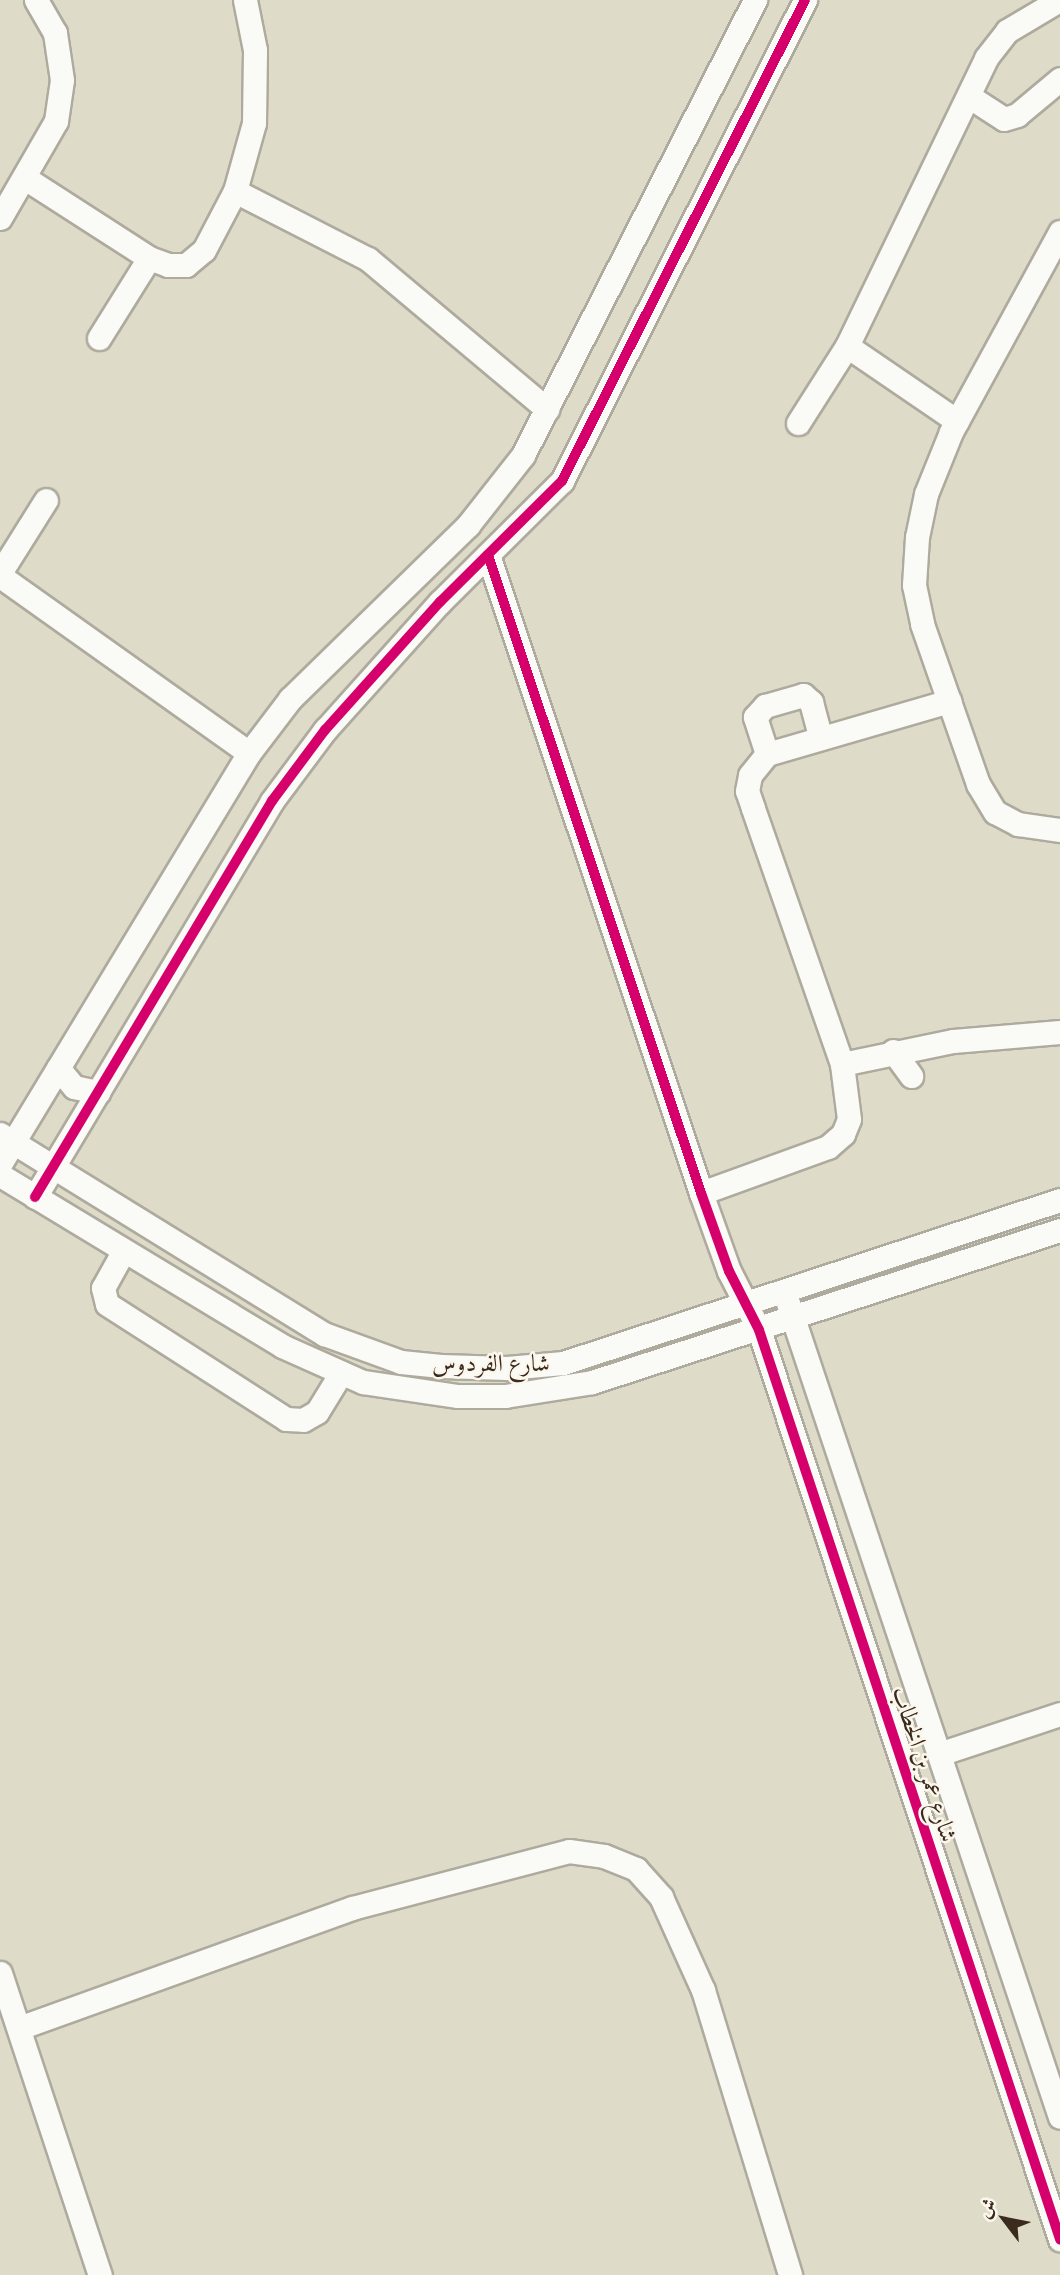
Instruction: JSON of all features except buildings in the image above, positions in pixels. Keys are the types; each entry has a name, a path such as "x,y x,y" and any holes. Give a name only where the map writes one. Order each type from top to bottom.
{"street":[{"path":"0,218 13,186 56,121 62,80 55,33 36,0"},
{"path":"13,186 149,258 168,265 186,265 204,250 235,191 254,123 256,50 245,0"},
{"path":"3,1179 7,1138 58,1068 249,753 290,699 468,524 523,455 755,0"},
{"path":"35,1197 272,801 325,730 488,555 562,481 806,0"},
{"path":"798,423 847,346 970,97 986,58 1007,31 1059,0"},
{"path":"970,97 1004,119 1017,115 1060,79"},
{"path":"235,191 368,258 547,409"},
{"path":"1060,232 957,421 926,494 917,537 914,585 922,624 978,784 995,812 1018,824 1060,830"},
{"path":"99,338 149,258"},
{"path":"847,346 957,421"},
{"path":"46,500 0,574 249,753"},
{"name":"شارع عمر بن الخطاب","path":"488,555 701,1193 729,1271 759,1330 1060,2239"},
{"path":"767,754 755,717 765,706 803,695 811,702 820,736"},
{"path":"701,1193 732,1178 810,1155 843,1134 850,1104 842,1064 747,791 756,764 767,754 820,736 949,701"},
{"path":"842,1064 893,1051 997,1035 1060,1032"},
{"path":"893,1051 911,1076"},
{"path":"58,1068 74,1087 98,1092"},
{"name":"شارع الفردوس","path":"7,1138 324,1334 401,1362 507,1368 563,1363 1060,1200"},
{"name":"شارع الفردوس","path":"3,1179 270,1340 341,1373 416,1392 505,1396 592,1382 759,1330 1060,1230"},
{"path":"86,1228 104,1199"},
{"path":"122,1252 103,1288 107,1304 286,1419 303,1420 317,1412 341,1373"},
{"name":"شارع عمر بن الخطاب","path":"784,1291 1060,2117"},
{"path":"939,1754 1060,1714"},
{"path":"19,2028 352,1908 569,1851 604,1856 636,1869 661,1898 703,1990 790,2275"},
{"path":"0,1973 100,2275"},
{"path":"985,2010 1020,1997"}],"cycle path":[{"path":"35,1197 272,801 325,730 440,602 562,481 805,0"},
{"path":"488,555 701,1193 729,1271 759,1330 1060,2239"}]}
